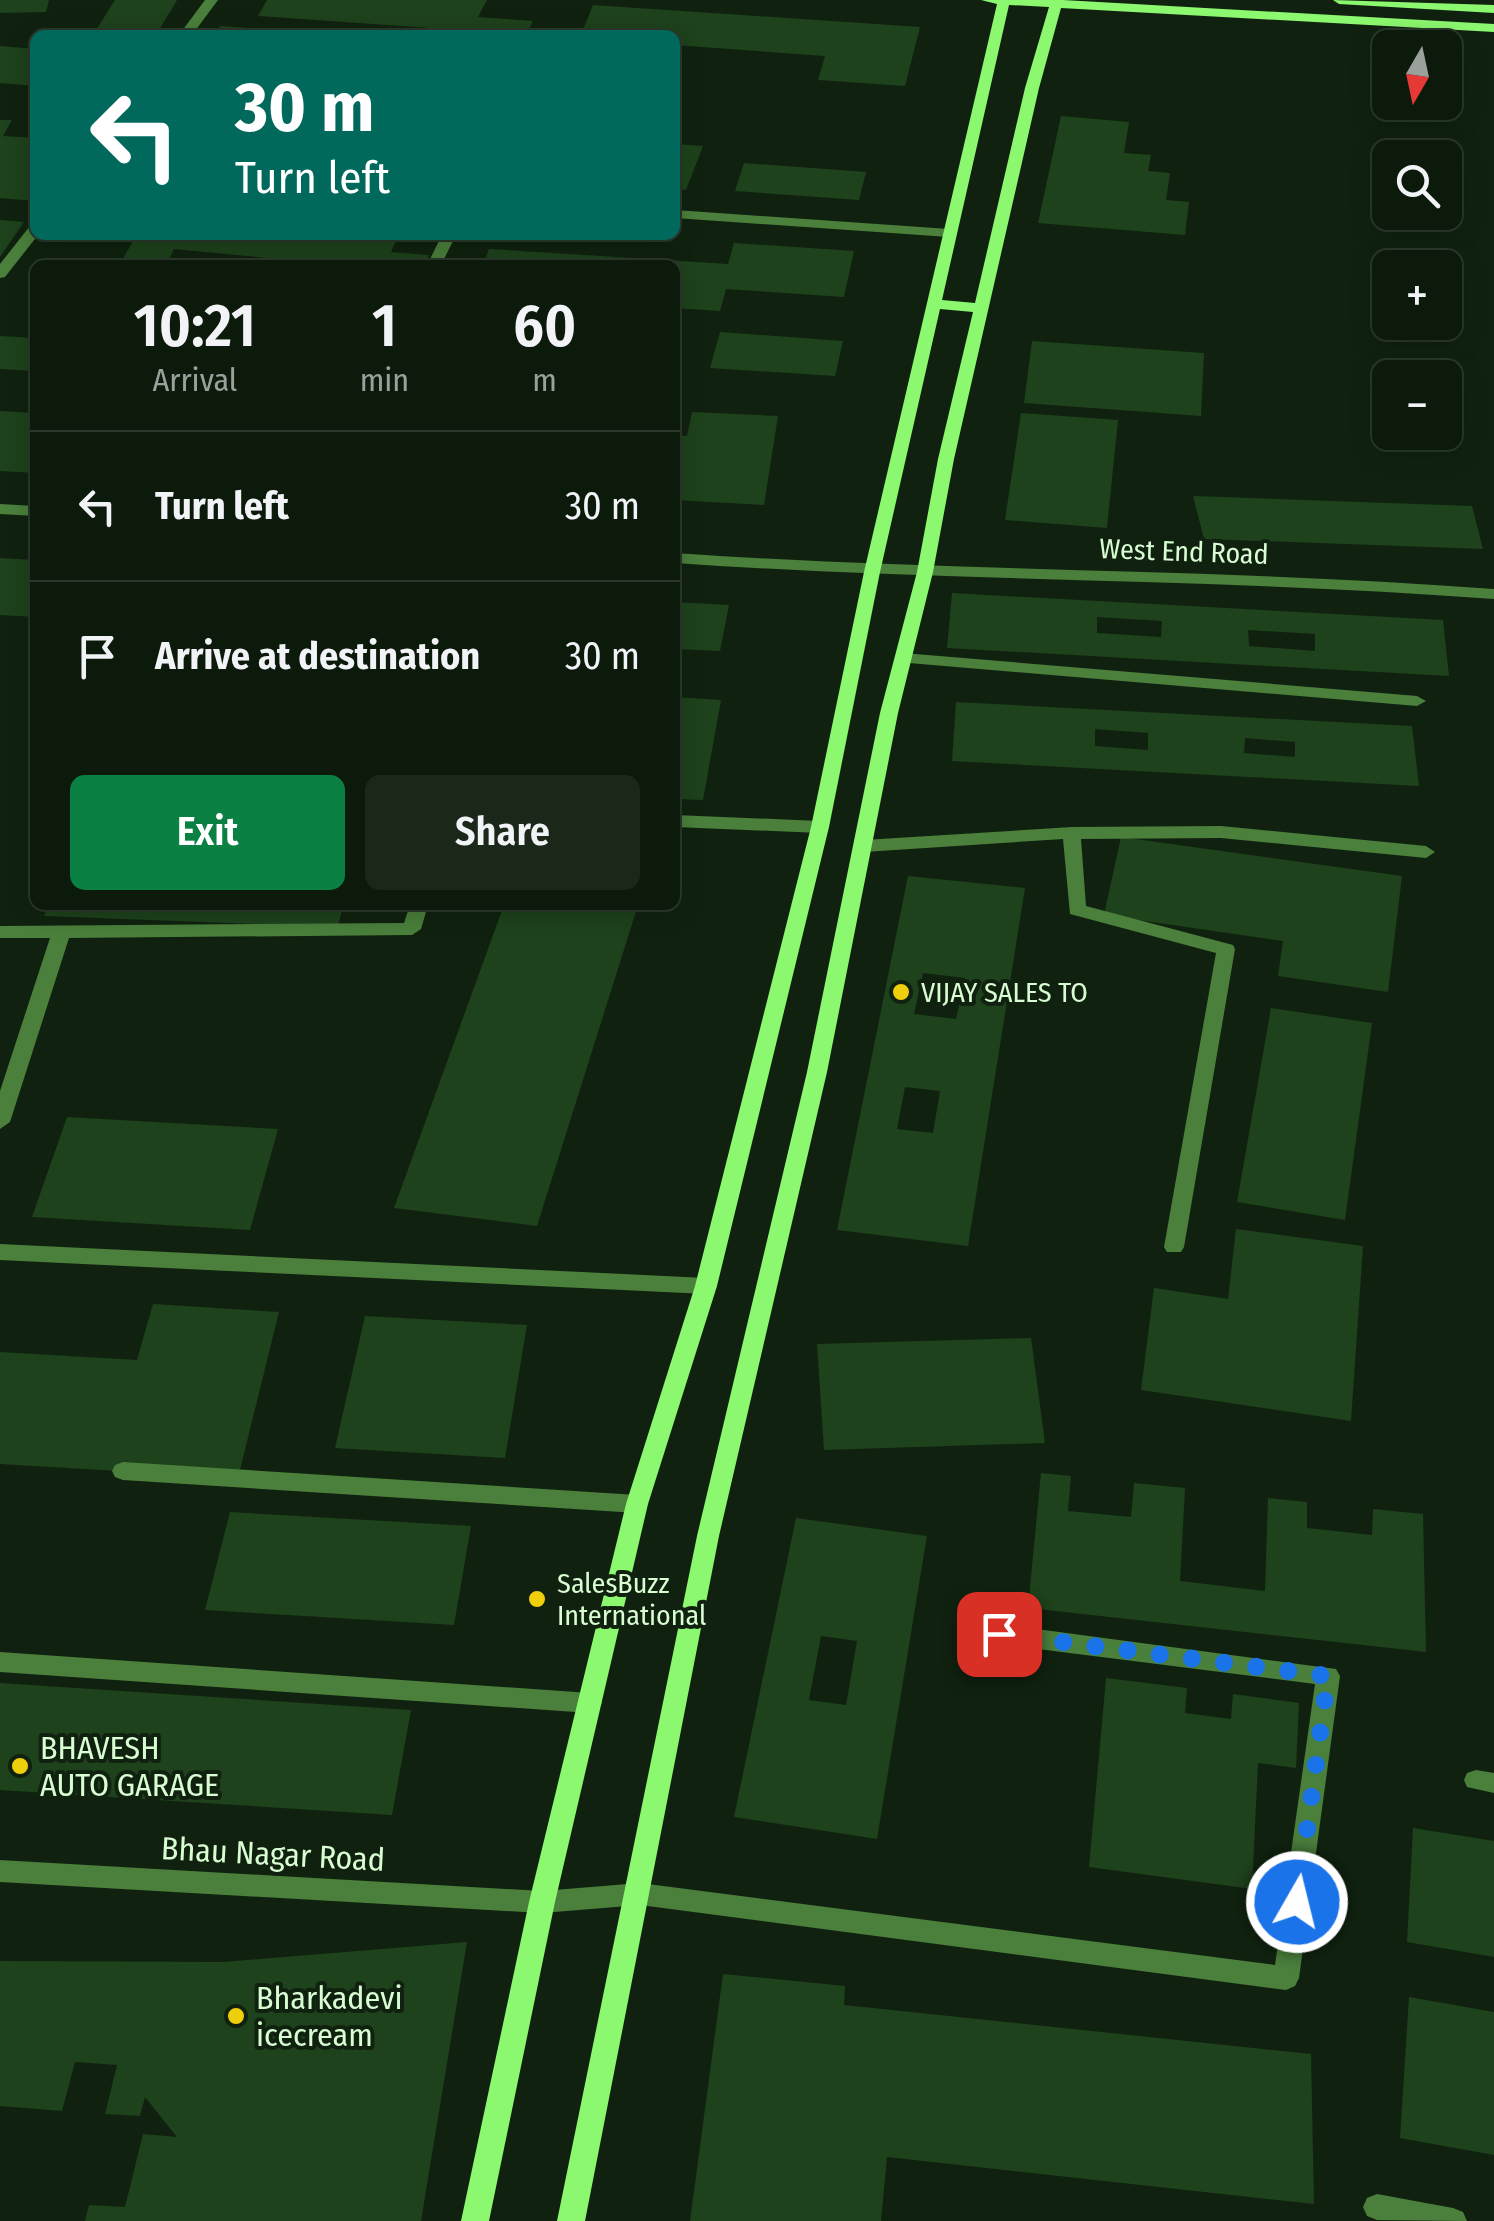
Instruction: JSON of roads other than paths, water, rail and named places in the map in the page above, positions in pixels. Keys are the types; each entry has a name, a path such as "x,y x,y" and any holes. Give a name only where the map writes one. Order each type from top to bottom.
{"street":[{"path":"189,30 212,0"},
{"path":"474,2221 542,1902 637,1504 706,1286 820,827 872,572 936,304 999,0 1494,28"},
{"path":"1339,0 1494,9"},
{"path":"571,2221 601,2057 640,1894 708,1536 777,1252 903,658 925,572 946,459 1027,106 1056,2"},
{"path":"680,214 949,233"},
{"path":"0,274 30,235"},
{"path":"936,304 982,308"},
{"path":"0,509 30,511"},
{"name":"West End Road","path":"680,558 872,572 1388,584 1494,594"},
{"path":"903,658 1416,701"},
{"path":"680,821 820,827"},
{"path":"864,846 1072,833 1221,832 1426,852"},
{"path":"1072,833 1077,910 1226,950 1174,1247"},
{"path":"0,932 412,929 418,910"},
{"path":"0,1122 61,932"},
{"path":"0,1252 706,1286"},
{"path":"122,1471 637,1504"},
{"name":"Bhau Nagar Road","path":"0,1870 542,1902 640,1894 1286,1978 1328,1676 999,1634"},
{"path":"0,1662 590,1704"},
{"path":"1377,2208 1453,2221"}],"place":[{"name":"VIJAY SALES TO","path":"901,992"},
{"name":"SalesBuzz International","path":"537,1599"},
{"name":"BHAVESH AUTO GARAGE","path":"20,1766"},
{"name":"Bharkadevi icecream","path":"236,2016"}]}
